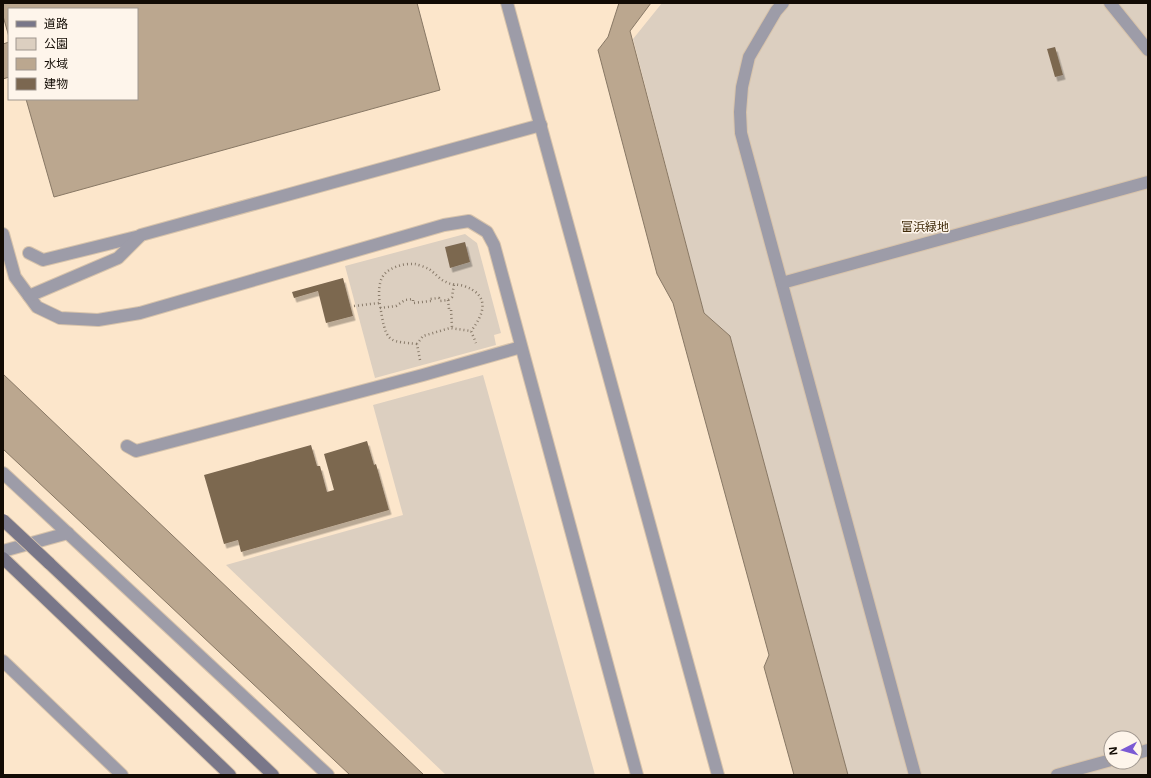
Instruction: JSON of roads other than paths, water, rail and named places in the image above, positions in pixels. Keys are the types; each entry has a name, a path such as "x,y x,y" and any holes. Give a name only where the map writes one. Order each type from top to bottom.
{"street":[{"path":"507,3 718,775"},
{"path":"783,3 776,11 749,57 742,87 740,112 741,133 915,775"},
{"path":"1110,3 1148,50"},
{"path":"29,253 43,260 142,235 541,125"},
{"path":"782,283 1148,182"},
{"path":"3,234 15,277 37,307 60,318 98,320 140,313 444,225 468,222 487,232 494,245 637,775"},
{"path":"29,296 118,258 142,235"},
{"path":"127,446 136,451 521,348"},
{"path":"3,472 328,775"},
{"path":"3,520 272,775"},
{"path":"3,551 68,534"},
{"path":"3,558 230,775"},
{"path":"3,662 122,775"},
{"path":"1057,775 1103,762"}],"water":[{"path":"3,3 417,3 440,90 54,197 26,100 138,100 138,8 8,8 8,34 3,16"},
{"path":"619,3 651,3 630,31 704,313 730,336 848,775 794,775 764,667 769,655 673,303 657,274 598,50 608,37"},
{"path":"8,42 8,77 3,79 3,44"},
{"path":"3,374 424,775 350,775 3,449"}],"park label":[{"name":"富浜緑地","path":"925,227"}]}
